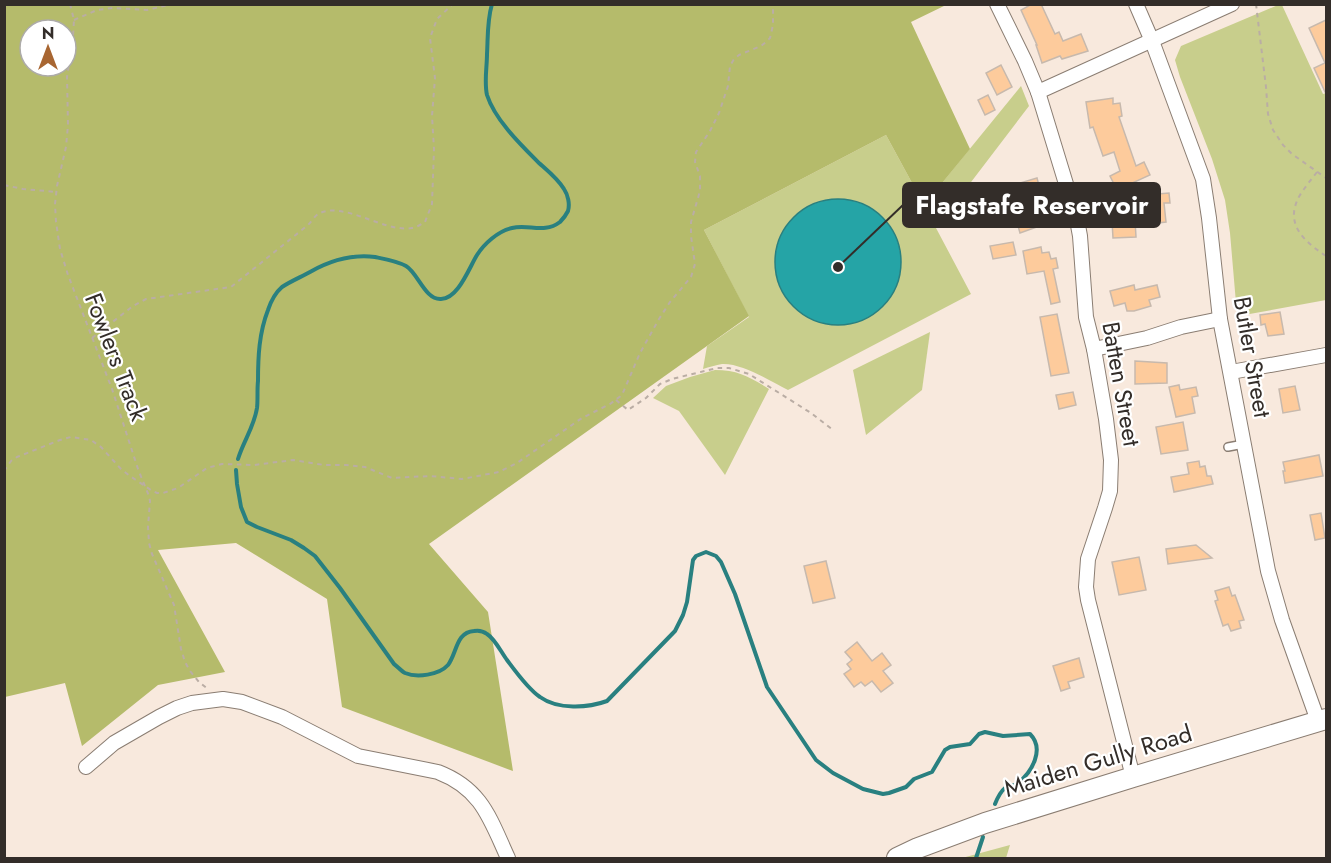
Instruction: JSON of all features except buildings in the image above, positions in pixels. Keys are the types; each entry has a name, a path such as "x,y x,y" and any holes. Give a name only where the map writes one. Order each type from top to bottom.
{"street":[{"name":"Batten Street","path":"997,4 1038,92 1080,236 1088,330 1094,350 1110,441 1112,476 1106,508 1088,559 1086,587 1133,777"},
{"name":"Butler Street","path":"1136,4 1203,179 1220,319 1263,545 1282,620 1322,720"},
{"path":"1038,92 1232,4"},
{"path":"1094,350 1148,339 1181,327 1220,319"},
{"path":"1231,372 1326,355"},
{"path":"86,766 114,743 177,708 192,703 223,699 242,702 282,717 351,754 438,772 451,777 471,791 482,804 508,858"},
{"name":"Maiden Gully Road","path":"897,858 968,830 1322,720"}],"lane":[{"path":"1228,447 1244,444"}],"path":[{"path":"78,18 97,10 112,8 147,10 172,4"},
{"path":"92,338 133,306 146,299 231,286 308,225 317,215 333,210 393,227 412,228 425,222 432,204 434,149 432,116 435,78 430,38 437,19 453,4"},
{"path":"4,471 11,461 24,453 71,438 91,440 101,447 121,469 146,488 157,493 177,488 207,468 222,464 254,465 286,460 365,467 392,477 441,476 455,479 469,479 507,468 582,418 622,395 640,353 659,319 691,277 695,256 691,222 699,198 700,182 695,166 696,152 717,118 728,86 730,66 734,59 761,46 770,38 773,4"},
{"path":"1256,4 1268,114 1273,130 1287,150 1326,178"},
{"name":"Fowlers Track","path":"67,78 66,147 55,204 60,249 116,399 150,501 149,543 174,605 185,662 199,682 223,699"},
{"path":"1317,172 1300,196 1295,209 1295,217 1302,236 1326,256"},
{"path":"4,185 57,192"},
{"path":"616,400 628,410 646,398 660,384 672,379 717,368 729,368 749,374 811,413 833,430"}],"green space":[{"path":"4,5 946,5 911,22 970,149 924,205 886,135 704,230 749,316 429,544 488,612 513,771 342,707 327,599 236,543 158,550 225,672 158,685 82,746 65,683 5,697"},
{"path":"1282,5 1323,94 1326,93 1326,300 1244,315 1241,303 1236,303 1225,200 1175,60 1181,46"},
{"path":"1021,86 1029,106 936,228 971,294 788,390 756,373 730,364 703,369 707,346 749,317 704,230 886,135 924,205"},
{"path":"930,332 922,390 866,435 853,370"},
{"path":"715,370 744,375 769,389 725,475 679,411 653,398 666,386"},
{"path":"1010,845 1006,858 962,858"}],"water":[{"path":"838,199 862,204 882,218 896,238 901,262 896,286 882,306 862,320 838,325 814,320 794,306 780,286 775,262 780,238 794,218 814,204"}],"waterway":[{"path":"238,459 257,408 259,354 265,319 272,300 282,287 333,261 366,256 391,260 406,266 430,295 435,298 447,298 458,289 487,242 512,228 554,226 567,212 568,200 562,185 509,132 496,114 487,95 488,29 492,4"},
{"path":"236,470 241,507 247,522 291,540 315,556 394,664 405,673 428,675 439,671 448,665 460,639 468,632 479,631 493,639 527,685 547,701 573,707 607,701 675,631 687,602 693,560 696,556 706,552 716,556 721,562 735,594 767,687 816,760 833,773 863,789 883,794 906,787 914,779 932,772 945,750 970,744 979,734 985,732 1003,736 1030,734 1036,746 1032,767 1018,783 1006,787 995,804"},
{"path":"976,858 983,837"}],"place":[{"name":"Flagstafe Reservoir","path":"838,267"}]}
